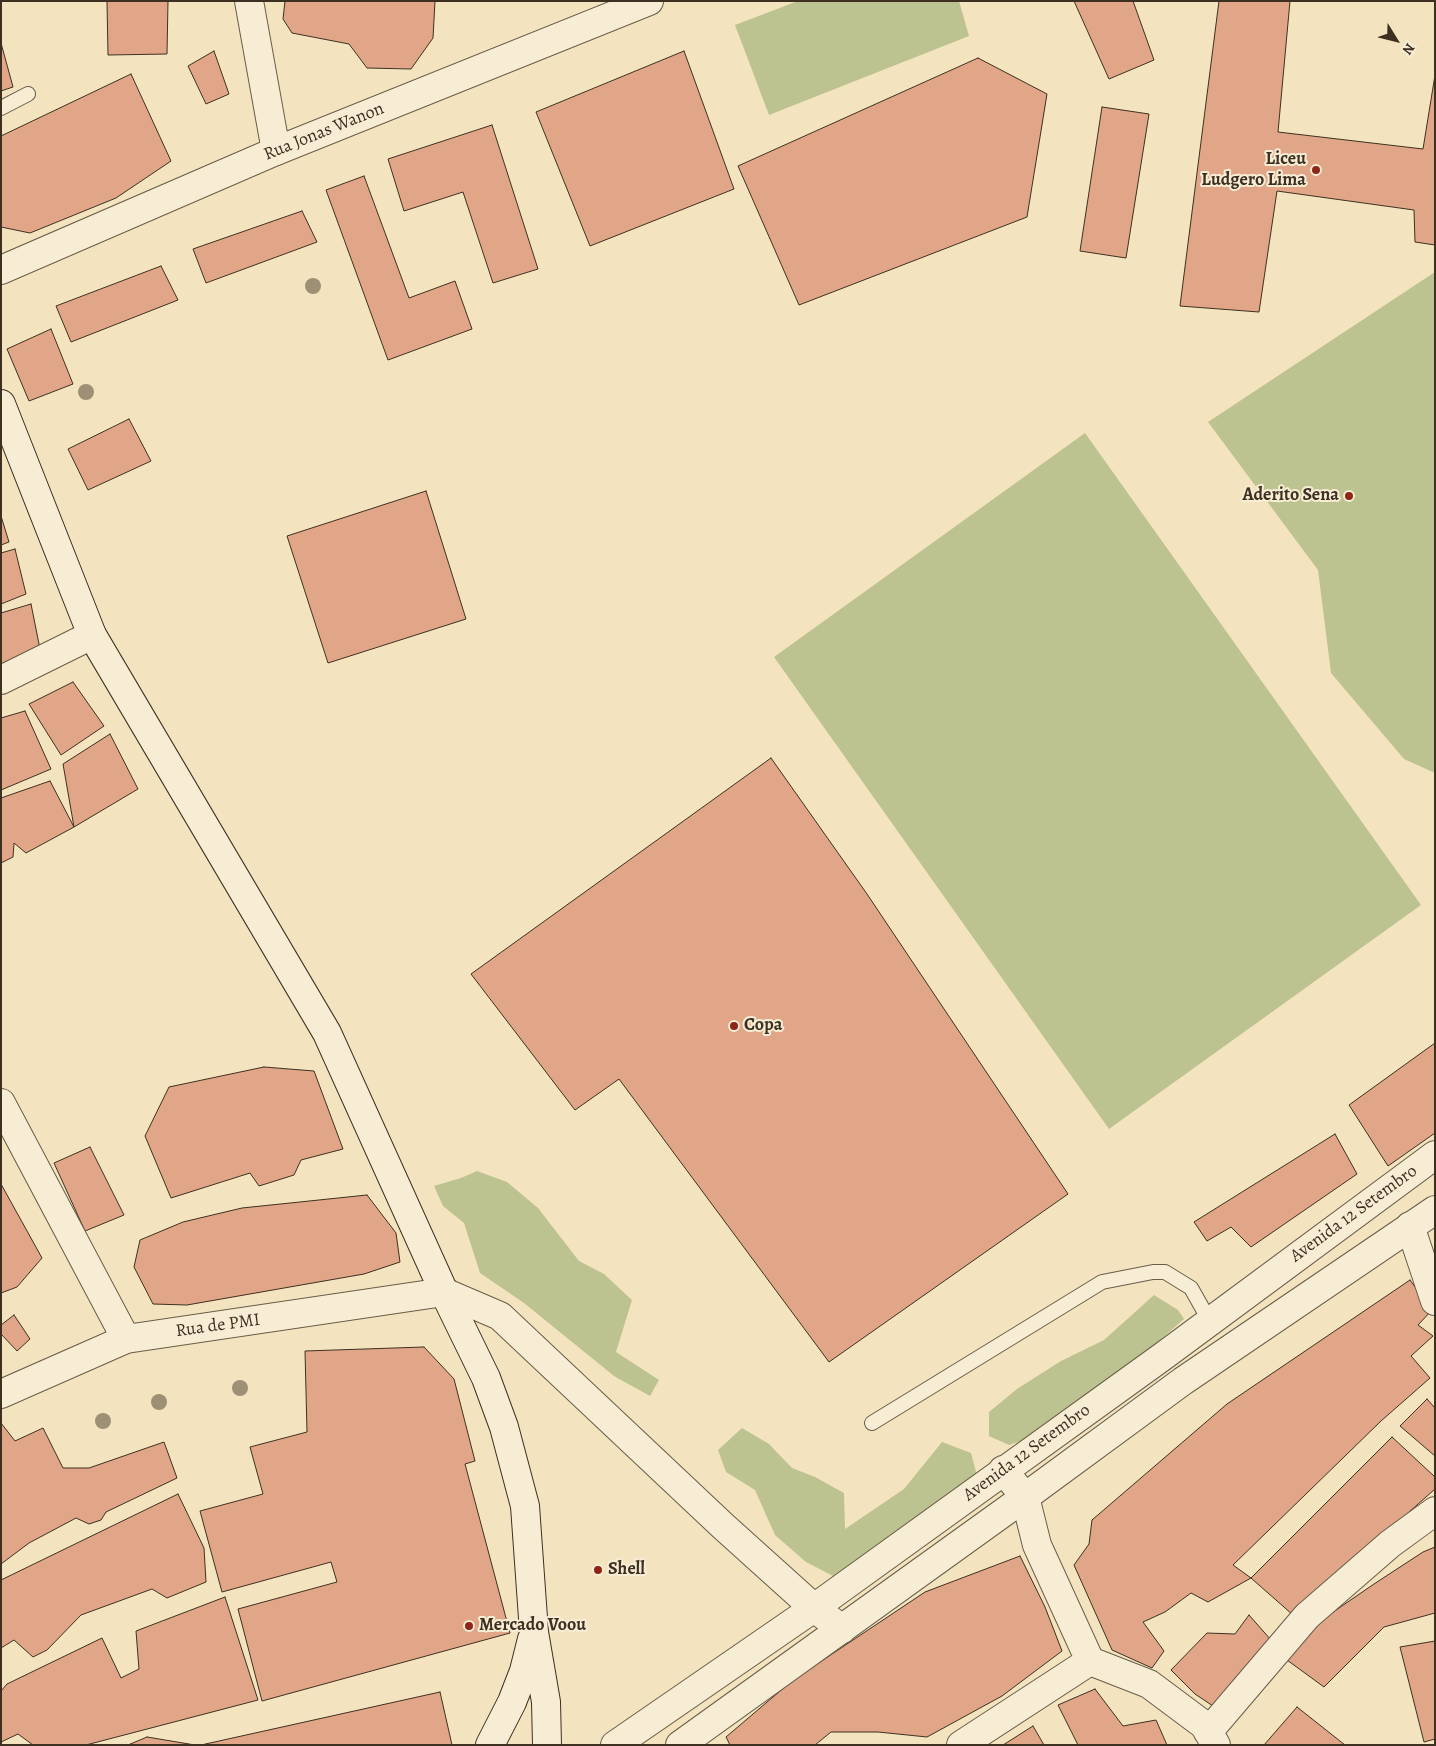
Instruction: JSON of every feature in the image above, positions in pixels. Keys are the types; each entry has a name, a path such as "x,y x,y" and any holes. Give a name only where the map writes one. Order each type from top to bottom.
{"street":[{"path":"248,1 276,151"},
{"name":"Rua Jonas Wanon","path":"1,270 276,151 649,1"},
{"path":"1,404 92,635 327,1033 444,1292 486,1378 504,1427 524,1506 534,1632 546,1702 547,1745"},
{"path":"1,680 92,635"},
{"path":"1,1103 126,1339"},
{"name":"Avenida 12 Setembro","path":"615,1745 814,1608 1162,1357 1209,1320 1435,1155"},
{"name":"Avenida 12 Setembro","path":"680,1745 1191,1376 1435,1210"},
{"path":"1410,1226 1435,1301"},
{"path":"444,1292 500,1316 716,1519 814,1608 842,1629"},
{"name":"Rua de PMI","path":"1,1394 126,1339 444,1292"},
{"path":"1003,1470 1025,1497 1037,1545 1090,1662 1150,1684 1204,1725 1212,1738 1307,1616 1390,1544 1435,1511"},
{"path":"490,1745 498,1732 524,1671 534,1632"},
{"path":"961,1745 1090,1662"}],"lane":[{"path":"1,108 28,94"},
{"path":"872,1423 1102,1282 1153,1272 1165,1272 1191,1288 1209,1320"}],"green space":[{"path":"798,1 959,1 969,36 769,115 735,25"},
{"name":"Aderito Sena","path":"1435,272 1435,773 1404,759 1331,673 1318,570 1208,422"},
{"path":"1085,433 1421,905 1109,1129 774,657"},
{"path":"477,1171 507,1182 538,1208 579,1261 604,1274 632,1300 616,1352 659,1380 650,1396 614,1376 524,1303 480,1273 464,1223 443,1206 434,1186"},
{"path":"1154,1295 1178,1310 1184,1319 1143,1355 1042,1434 1009,1445 989,1436 989,1412 1017,1389 1061,1361 1104,1340"},
{"path":"742,1428 769,1444 792,1468 815,1477 844,1493 845,1529 904,1489 942,1442 971,1453 977,1476 859,1567 833,1576 806,1562 775,1535 755,1490 726,1472 718,1450"}],"building":[{"path":"107,1 168,1 167,54 108,55"},
{"path":"285,1 435,1 433,38 411,69 367,68 349,44 292,33 283,19"},
{"path":"1074,1 1133,1 1154,60 1109,79"},
{"name":"Liceu Ludgero Lima","path":"1219,1 1290,1 1278,132 1423,149 1435,75 1435,245 1415,242 1414,210 1277,191 1259,312 1180,306"},
{"path":"1,43 13,87 1,91"},
{"path":"214,51 229,94 206,104 188,66"},
{"path":"684,51 734,189 590,246 536,112"},
{"path":"978,58 1047,94 1027,217 799,305 738,166"},
{"path":"131,74 171,161 116,198 30,233 1,227 1,136"},
{"path":"1102,107 1149,114 1126,258 1080,251"},
{"path":"492,125 538,269 493,283 463,192 404,211 388,159"},
{"path":"364,176 409,298 455,281 472,329 388,360 326,190"},
{"path":"302,211 317,242 206,283 193,249"},
{"path":"161,266 178,300 71,342 56,306"},
{"path":"51,329 73,384 29,401 7,349"},
{"path":"129,419 151,461 88,490 68,449"},
{"path":"426,491 466,619 328,663 287,536"},
{"path":"1,516 9,542 1,545"},
{"path":"15,549 26,594 1,604 1,553"},
{"path":"31,604 40,649 1,666 1,613"},
{"path":"73,682 104,726 61,755 29,704"},
{"path":"25,711 51,769 1,790 1,718"},
{"path":"110,734 138,789 74,827 63,764"},
{"name":"Copa","path":"771,758 867,894 1068,1194 829,1362 619,1079 575,1110 471,974"},
{"path":"50,781 74,827 26,853 14,843 13,857 1,863 1,798"},
{"path":"1435,1043 1435,1133 1388,1166 1349,1105"},
{"path":"264,1067 314,1071 343,1149 301,1160 294,1175 259,1186 250,1173 171,1198 145,1136 169,1087"},
{"path":"1335,1134 1357,1174 1251,1247 1231,1227 1207,1241 1194,1222"},
{"path":"90,1147 124,1215 85,1231 54,1163"},
{"path":"1,1184 42,1258 17,1287 1,1293"},
{"path":"367,1195 396,1233 400,1262 364,1274 187,1305 153,1304 134,1267 140,1240 183,1222 242,1208"},
{"path":"1410,1280 1432,1310 1418,1325 1433,1336 1411,1356 1430,1378 1381,1421 1233,1565 1251,1578 1208,1602 1191,1593 1165,1612 1143,1622 1164,1651 1152,1668 1112,1650 1074,1565 1089,1544 1092,1520 1227,1404"},
{"path":"14,1315 30,1339 17,1351 1,1334 1,1325"},
{"path":"424,1347 454,1379 475,1461 465,1464 510,1633 262,1701 238,1609 337,1582 331,1562 222,1592 200,1511 263,1494 250,1447 307,1432 305,1351"},
{"path":"1427,1399 1435,1408 1435,1456 1400,1426"},
{"path":"1,1423 15,1441 43,1428 63,1468 89,1468 164,1442 177,1478 106,1512 101,1520 89,1524 76,1518 29,1543 1,1564"},
{"path":"1392,1437 1435,1477 1435,1489 1293,1615 1251,1578"},
{"path":"178,1494 204,1548 206,1582 167,1598 152,1589 81,1615 47,1650 33,1657 14,1640 1,1648 1,1580"},
{"path":"1435,1547 1435,1613 1384,1627 1324,1687 1287,1660 1320,1621 1423,1552"},
{"path":"1020,1556 1045,1607 1062,1651 1002,1696 927,1737 878,1732 831,1732 815,1745 730,1745 726,1737 793,1680 925,1592"},
{"path":"225,1597 258,1700 86,1745 33,1745 18,1734 1,1742 1,1691 7,1684 102,1638 121,1678 139,1669 136,1631"},
{"path":"1249,1615 1271,1640 1213,1706 1195,1694 1171,1670 1207,1633 1235,1634"},
{"path":"1435,1641 1435,1739 1424,1742 1400,1647"},
{"path":"1095,1689 1123,1726 1156,1720 1167,1745 1078,1745 1058,1705"},
{"path":"440,1692 452,1745 201,1745"},
{"path":"1297,1707 1345,1745 1264,1745"},
{"path":"1033,1726 1044,1745 1003,1745"},
{"path":"147,1737 195,1745 128,1745"}],"place":[{"name":"Liceu Ludgero Lima","path":"1316,170"},
{"name":"Aderito Sena","path":"1349,496"},
{"name":"Copa","path":"734,1026"},
{"name":"Shell","path":"598,1570"},
{"name":"Mercado Voou","path":"469,1626"}]}
